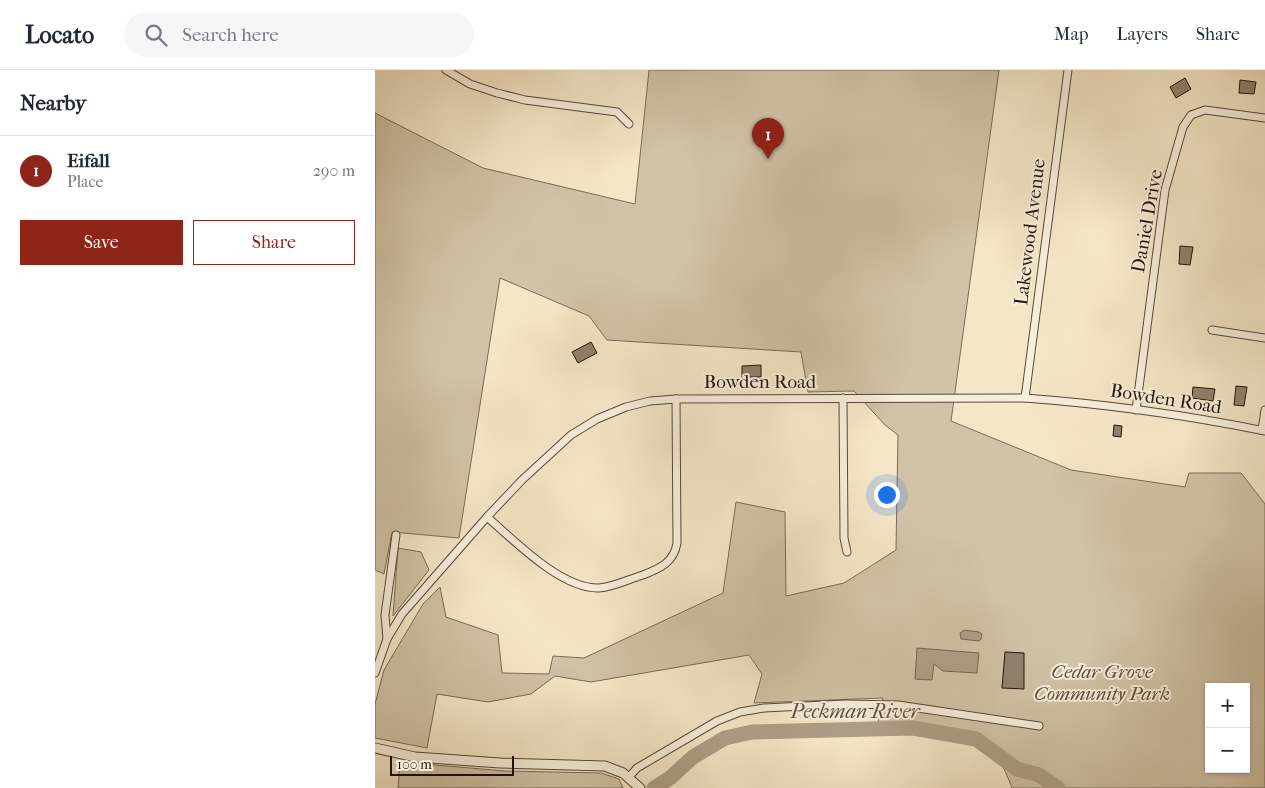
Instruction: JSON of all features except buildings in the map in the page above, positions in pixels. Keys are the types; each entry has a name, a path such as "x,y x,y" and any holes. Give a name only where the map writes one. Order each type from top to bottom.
{"street":[{"path":"446,70 470,84 525,100 617,112 629,124"},
{"name":"Lakewood Avenue","path":"1025,398 1068,70"},
{"name":"Daniel Drive","path":"1136,410 1165,190 1183,127 1191,115 1205,110 1265,118"},
{"path":"1212,330 1265,338"},
{"path":"843,398 844,538 847,552"},
{"name":"Bowden Road","path":"375,673 387,639 402,614 487,517 522,480 571,435 603,416 626,407 650,401 676,399 1025,398 1077,402 1263,430"},
{"path":"487,517 547,568 563,577 588,586 599,588 613,585 664,566 672,558 677,543 676,399"},
{"path":"1263,430 1265,410"},
{"path":"387,639 385,615 397,535"},
{"path":"375,748 415,757 535,765 599,765 617,770 635,783 637,768 717,720 740,712 764,708 845,704 898,705 1039,726"}],"green space":[{"name":"Cedar Grove Community Park","path":"649,70 999,70 951,421 1071,470 1185,487 1189,473 1241,473 1265,504 1265,788 1012,788 1001,763 986,750 939,737 876,732 883,698 754,703 762,674 749,655 591,682 555,676 531,694 488,702 437,694 427,748 375,738 375,704 384,670 423,604 440,587 446,617 498,635 502,673 549,674 553,656 584,658 723,593 736,502 785,512 786,596 844,583 896,550 898,435 885,425 854,391 808,392 801,352 607,340 589,316 500,278 459,538 392,532 384,574 375,570 375,113 483,168 635,204"},
{"path":"398,548 421,552 429,570 393,616"},
{"path":"400,762 505,771 601,773 619,779 623,788 398,788"}],"shaded area":[{"path":"964,630 979,632 982,634 981,639 979,641 961,639 960,633"},
{"path":"917,648 979,653 977,673 943,671 934,664 932,680 915,679"}],"waterway":[{"name":"Peckman River","path":"654,788 670,778 693,757 725,738 752,732 913,728 976,739 1017,769 1039,775 1058,788"}],"place":[{"name":"Eifall","path":"768,159"}]}
